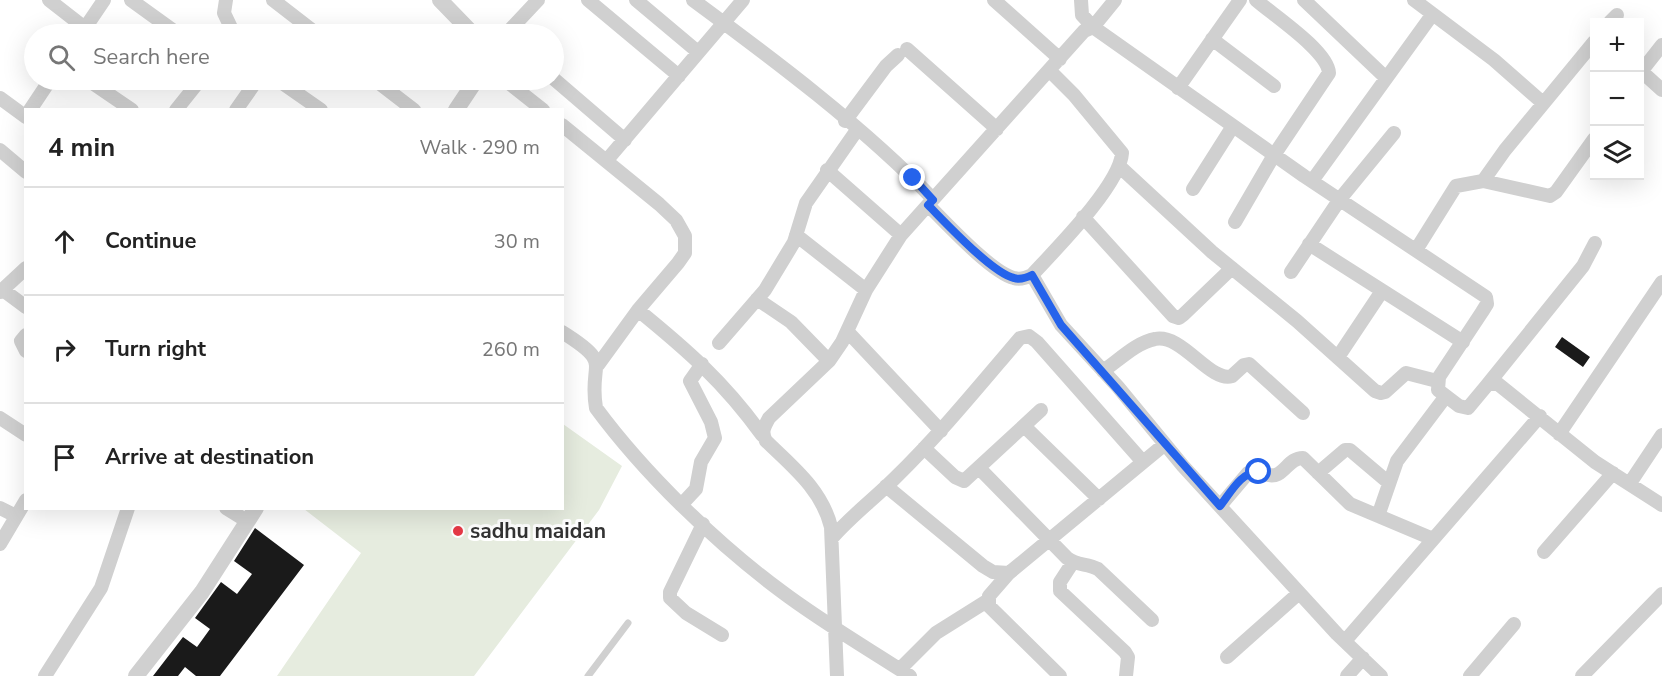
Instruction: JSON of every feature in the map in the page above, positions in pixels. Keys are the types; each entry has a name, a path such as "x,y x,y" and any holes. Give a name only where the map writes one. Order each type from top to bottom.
{"street":[{"path":"49,0 75,24"},
{"path":"88,24 104,0"},
{"path":"131,0 164,24"},
{"path":"226,0 225,13 230,24"},
{"path":"273,0 304,24"},
{"path":"440,0 463,24"},
{"path":"515,24 538,0"},
{"path":"588,0 679,76"},
{"path":"636,0 698,52"},
{"path":"693,0 857,130 930,202 973,249 1013,278 1024,279 1032,275 1083,217 1119,166 1122,153 1074,95 1049,70"},
{"path":"607,160 743,0"},
{"path":"994,0 1060,59"},
{"path":"1080,0 1082,15 1093,27 1274,155 1486,297 1487,304 1437,381 1438,390 1459,406 1468,408 1583,266 1595,243"},
{"path":"762,435 769,418 829,361 843,342 866,290 901,235 1084,31 1093,27 1115,0"},
{"path":"1178,88 1240,0"},
{"path":"1235,222 1274,155 1327,79 1328,65 1310,44 1256,0"},
{"path":"1304,0 1385,77"},
{"path":"1414,0 1494,60 1543,104"},
{"path":"1312,181 1432,15"},
{"path":"1212,39 1274,86"},
{"path":"1644,67 1662,45"},
{"path":"1484,180 1590,47"},
{"path":"845,121 886,66 902,52 997,129"},
{"path":"1644,75 1662,90"},
{"path":"564,88 625,140"},
{"path":"31,108 43,90"},
{"path":"103,90 129,108"},
{"path":"178,108 192,90"},
{"path":"238,108 250,90"},
{"path":"292,90 318,108"},
{"path":"388,90 411,108"},
{"path":"458,108 469,90"},
{"path":"518,90 540,108"},
{"path":"0,98 24,116"},
{"path":"1192,189 1233,126"},
{"path":"564,127 659,204 676,220 685,236 685,253 638,310 598,365"},
{"path":"719,343 757,299 796,235 806,203 857,130"},
{"path":"1291,272 1340,199 1394,133"},
{"path":"1416,250 1456,186 1484,180 1550,196 1556,192 1590,145"},
{"path":"0,150 24,170"},
{"path":"1119,166 1232,268 1381,393 1406,373 1437,381"},
{"path":"827,170 901,235"},
{"path":"1083,217 1173,316 1179,318 1183,315 1232,268"},
{"path":"796,235 866,290"},
{"path":"1309,244 1463,342"},
{"path":"24,270 2,291 24,306"},
{"path":"1032,275 1061,325 1299,593 1381,676"},
{"path":"1559,434 1662,282"},
{"path":"1338,357 1382,291"},
{"path":"757,299 791,322 829,361"},
{"path":"638,310 702,364 736,399 762,435 812,488 826,507 832,538 837,676"},
{"path":"847,331 942,430"},
{"path":"564,333 595,357 598,365 594,396 596,408 682,504 781,592 905,673 936,633 987,601 994,589 1009,573 1165,444"},
{"path":"832,538 854,513 886,486 942,430 1020,338 1029,336 1081,390 1143,462"},
{"path":"1103,371 1146,341 1162,338 1181,346 1222,376 1232,376 1249,364 1303,413"},
{"path":"682,504 696,489 701,462 715,438 711,422 690,381 702,364"},
{"path":"1488,384 1503,387 1559,434 1612,473 1662,505"},
{"path":"1378,516 1398,461 1446,396"},
{"path":"924,448 955,477 964,481 980,469 1041,410"},
{"path":"1345,641 1540,416"},
{"path":"0,418 24,434"},
{"path":"1024,426 1099,499"},
{"path":"1630,483 1662,435"},
{"path":"1318,473 1344,450 1350,450 1389,483"},
{"path":"1220,506 1245,476 1253,471 1270,476 1277,475 1299,458 1308,461 1350,504 1433,539"},
{"path":"980,469 1049,542 1072,562 1091,565 1098,569 1152,620"},
{"path":"1544,552 1612,473"},
{"path":"886,486 983,566 1001,574 1009,573"},
{"path":"0,544 24,503"},
{"path":"0,508 16,516"},
{"path":"45,676 101,588 127,510"},
{"path":"136,676 202,592 252,515 233,510"},
{"path":"704,524 670,592 670,598 686,613 722,635"},
{"path":"1072,562 1060,582 1060,591 1125,652 1128,657 1126,676"},
{"path":"1227,657 1299,593"},
{"path":"1582,676 1662,594"},
{"path":"987,601 993,611 1060,676"},
{"path":"1470,676 1514,624"},
{"path":"1347,676 1363,658"}],"lane":[{"path":"588,676 628,623"}],"shaded area":[{"name":"sadhu maidan","path":"564,425 622,466 599,510 474,676 277,676 361,553 305,510 564,510"}],"building":[{"path":"1562,337 1590,357 1583,367 1555,347"},
{"path":"255,528 304,565 220,676 196,676 185,667 178,676 153,676 183,637 197,647 210,629 195,618 221,582 237,594 252,574 234,561"}],"place":[{"name":"sadhu maidan","path":"458,531"}],"route":[{"path":"913,178 933,200 928,205 973,249 1013,278 1024,279 1032,275 1061,325 1118,387 1183,466 1220,506 1248,473 1259,472"}]}
